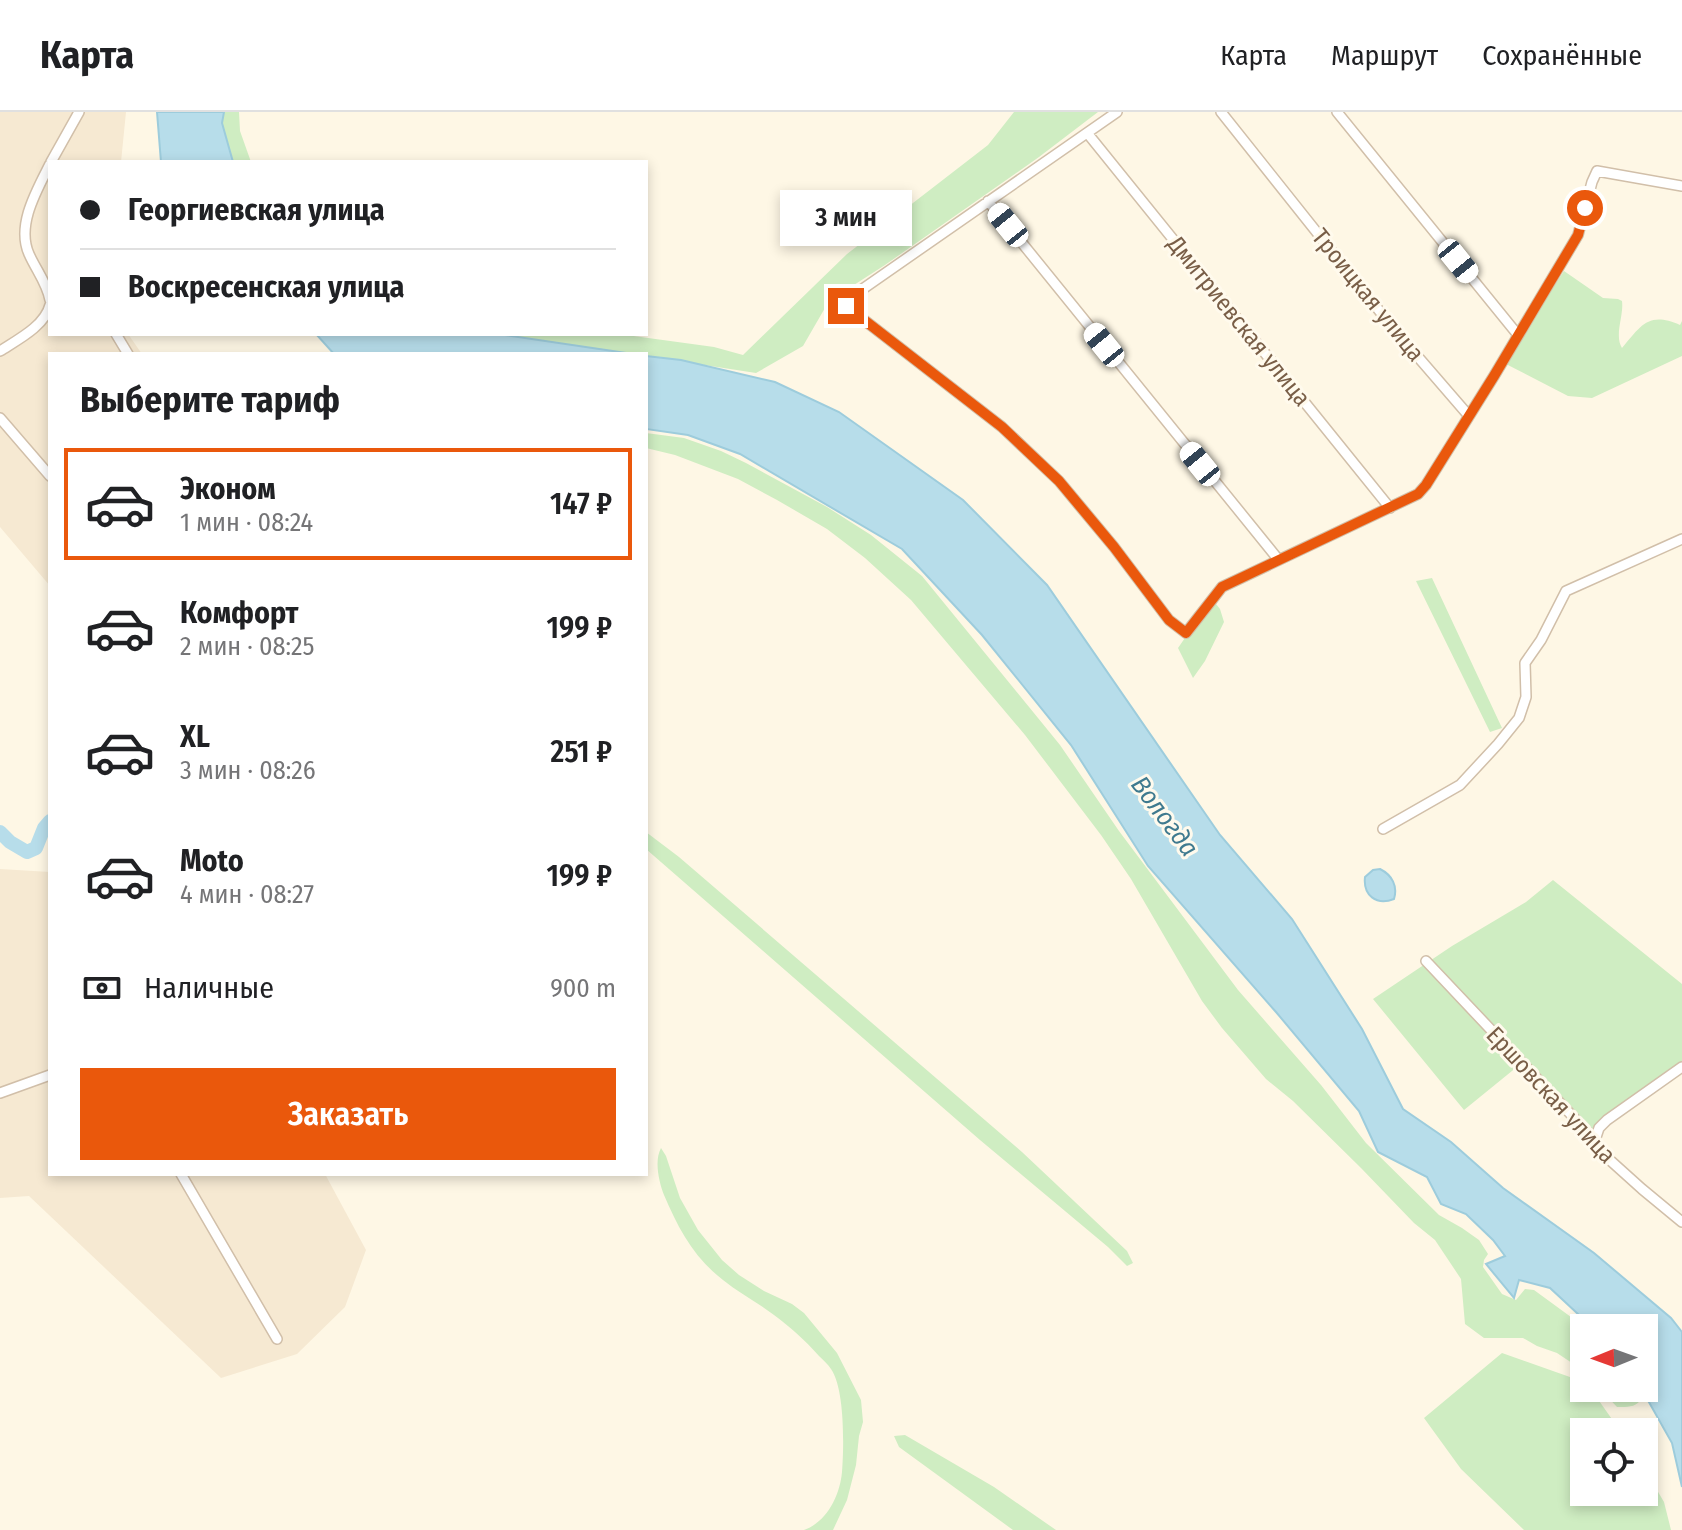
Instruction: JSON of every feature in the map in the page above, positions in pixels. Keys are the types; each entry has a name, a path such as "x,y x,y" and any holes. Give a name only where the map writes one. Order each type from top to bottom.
{"street":[{"path":"52,160 79,112"},
{"path":"1117,112 844,302 1002,427 1059,481 1169,620 1186,633 1222,587 1418,494 1578,235 1597,171 1682,186"},
{"name":"Троицкая улица","path":"1221,112 1393,328 1469,416"},
{"path":"1337,112 1518,335"},
{"name":"Дмитриевская улица","path":"1088,134 1390,508"},
{"path":"48,167 27,218 24,237 28,252 48,291"},
{"path":"988,201 1278,559"},
{"path":"0,351 48,314"},
{"path":"0,418 48,474"},
{"path":"1383,829 1460,785 1519,718 1526,697 1525,663 1541,640 1566,591 1682,539"},
{"name":"Ершовская улица","path":"1426,961 1595,1140 1602,1153 1682,1222"},
{"path":"1595,1140 1599,1128 1607,1120 1682,1067"},
{"path":"0,1093 48,1076"},
{"path":"182,1176 277,1339"}],"shaded area":[{"path":"0,112 126,112 121,160 48,160 48,336 129,336 141,352 48,352 48,584 0,527"},
{"path":"0,869 48,872 48,1176 326,1176 366,1250 345,1307 297,1354 221,1378 29,1196 0,1198"}],"green space":[{"path":"224,112 239,112 240,131 250,160 232,160 222,123"},
{"path":"1014,112 1098,112 1039,157 829,301 803,346 756,373 648,356 648,352 620,352 512,336 634,336 714,347 743,355 847,254 988,145"},
{"path":"1564,271 1603,298 1622,301 1619,337 1622,348 1646,323 1660,320 1680,325 1682,321 1682,356 1592,398 1568,396 1504,363"},
{"path":"648,433 684,438 746,463 871,535 922,576 1060,745 1119,831 1238,990 1321,1085 1366,1143 1439,1215 1479,1240 1488,1254 1483,1267 1502,1294 1516,1300 1525,1289 1534,1290 1570,1316 1570,1362 1523,1338 1484,1338 1465,1324 1461,1279 1435,1240 1414,1223 1293,1101 1266,1079 1222,1028 1202,1001 1131,879 1101,835 1025,735 911,600 827,529 738,479 675,455 648,448"},
{"path":"1432,578 1502,728 1490,732 1416,581"},
{"path":"1212,599 1220,609 1224,622 1193,678 1178,648"},
{"path":"648,834 1022,1152 1127,1251 1133,1263 1127,1266 648,851"},
{"path":"1553,880 1682,984 1682,1064 1591,1130 1523,1062 1464,1110 1373,999 1452,946 1526,902"},
{"path":"661,1148 680,1198 698,1230 722,1260 739,1275 804,1313 837,1353 861,1400 863,1422 856,1465 847,1500 833,1530 804,1530 826,1514 841,1481 842,1419 836,1378 828,1365 797,1334 723,1280 695,1252 662,1190 658,1165"},
{"path":"1502,1353 1570,1377 1570,1402 1600,1402 1611,1418 1570,1418 1570,1506 1658,1506 1658,1492 1671,1530 1524,1530 1461,1469 1424,1418"},
{"path":"1612,1402 1638,1402 1628,1407 1617,1407"},
{"path":"905,1435 994,1487 1056,1530 1013,1530 899,1447 894,1436"}],"water":[{"path":"157,112 224,112 222,123 232,160 161,160"},
{"path":"318,336 512,336 620,352 332,352"},
{"name":"Вологда","path":"648,356 681,360 775,382 839,412 963,500 1047,585 1220,835 1292,919 1362,1029 1403,1109 1451,1142 1503,1188 1594,1253 1671,1318 1682,1332 1682,1487 1672,1443 1649,1402 1658,1402 1658,1314 1578,1314 1550,1288 1519,1280 1514,1298 1486,1264 1505,1256 1493,1240 1466,1214 1441,1204 1427,1177 1378,1152 1359,1111 1148,866 1071,745 982,635 902,549 740,454 688,435 648,429"},
{"path":"1380,869 1393,881 1394,899 1376,900 1366,889 1365,877 1373,870"}],"waterway":[{"path":"0,832 27,852 36,848 48,823"}],"route":[{"path":"846,306 1002,427 1059,481 1169,620 1186,633 1222,587 1418,494 1494,376 1578,235 1585,208"}]}
